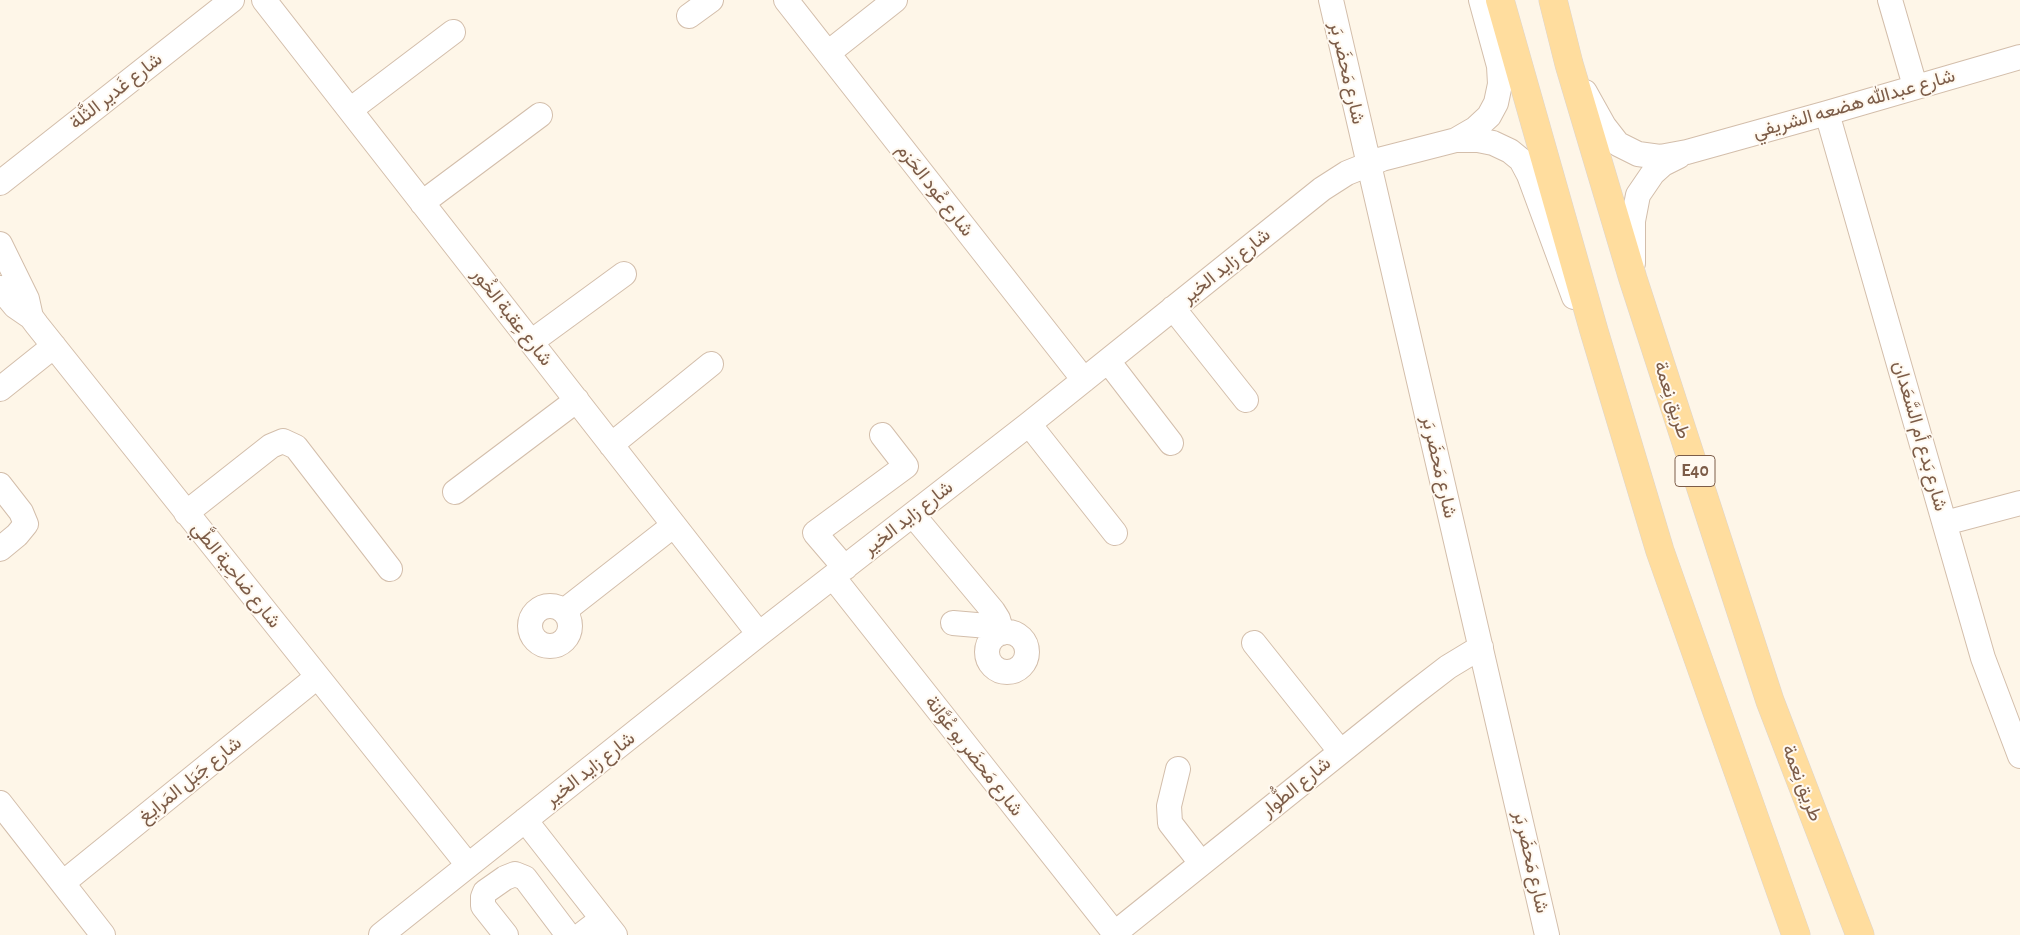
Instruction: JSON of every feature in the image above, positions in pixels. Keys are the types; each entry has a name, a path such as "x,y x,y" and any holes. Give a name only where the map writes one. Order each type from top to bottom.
{"main road":[{"path":"1500,0 1594,331 1660,551 1796,935"},
{"name":"طريق نِعمة","path":"1553,0 1569,64 1633,279 1770,701 1860,935"}],"street":[{"name":"شارع غَدير الثَّلة","path":"0,183 232,0"},
{"name":"شارع عِقبة الخُور","path":"264,0 759,634"},
{"path":"689,16 711,0"},
{"name":"شارع عُود الحَزم","path":"786,0 1084,380"},
{"path":"828,53 896,0"},
{"name":"شارع مَحضَر بَر","path":"1331,0 1547,935"},
{"path":"1456,140 1475,129 1489,116 1496,103 1500,84 1499,66 1481,0"},
{"path":"1890,0 1915,86"},
{"path":"350,110 453,32"},
{"name":"شارع عبدالله هضعه الشريفي","path":"1569,64 1604,126 1618,144 1627,150 1649,157 1687,152 2020,57"},
{"name":"شارع بَدع أم السَّعَدان","path":"1827,113 1983,658 2020,756"},
{"path":"422,203 540,115"},
{"path":"1456,140 1478,140 1493,143 1510,151 1521,160 1530,175 1567,282 1576,302 1594,331"},
{"name":"شارع زايد الخير","path":"381,935 759,634 1029,424 1322,189 1347,173 1368,163 1456,140"},
{"name":"شارع عبدالله هضعه الشريفي","path":"1633,279 1633,221 1638,195 1653,172 1663,164 1687,152"},
{"path":"0,244 27,299 31,317"},
{"path":"531,342 624,274"},
{"name":"شارع ضاحِية الطَّي","path":"0,288 15,306 31,317 468,865"},
{"path":"1173,308 1246,400"},
{"path":"0,389 54,346"},
{"path":"1108,361 1171,443"},
{"path":"611,445 712,364"},
{"path":"455,492 577,400"},
{"path":"1029,424 1115,533"},
{"name":"شارع مَحضَر بو عُوَّانة","path":"882,435 906,466 815,533 839,572 1115,934"},
{"path":"186,513 271,446 283,441 296,447 390,569"},
{"path":"0,485 21,512 26,524 17,536 0,549"},
{"path":"1944,523 2020,502"},
{"path":"913,515 993,611 1001,629 953,623"},
{"path":"564,611 674,525"},
{"path":"1254,643 1340,751"},
{"name":"شارع الطُّوار","path":"1115,934 1340,751 1448,667 1481,647"},
{"name":"شارع جَبَل المَرايغ","path":"64,882 317,677"},
{"path":"1178,769 1169,806 1170,823 1201,863"},
{"path":"0,803 64,882 103,935"},
{"path":"525,820 609,927 580,935"},
{"path":"506,935 483,906 482,897 485,892 505,878 515,874 525,878 568,935"}]}
